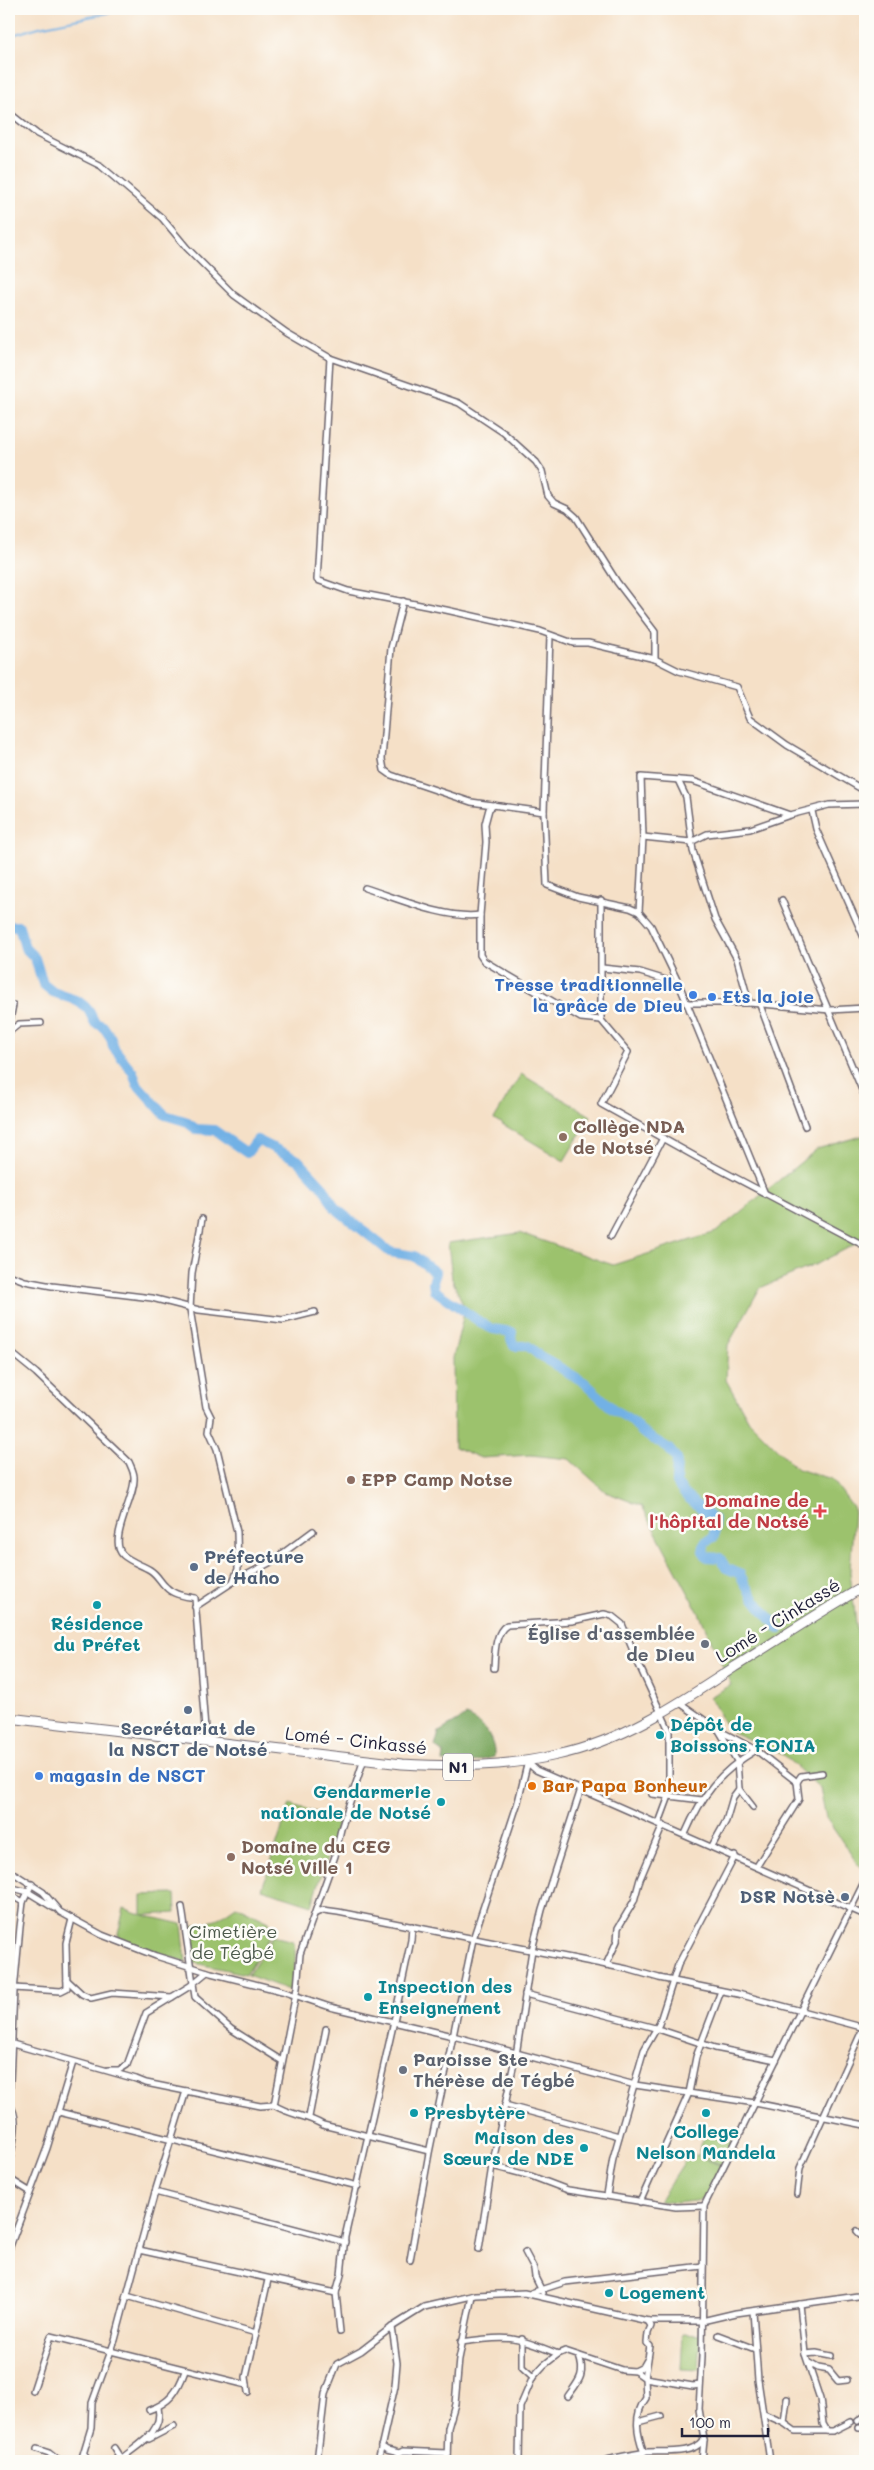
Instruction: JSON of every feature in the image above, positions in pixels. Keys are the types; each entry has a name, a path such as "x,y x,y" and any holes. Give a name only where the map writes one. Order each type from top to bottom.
{"highway":[{"name":"Lomé - Cinkassé","path":"9,1718 402,1764 463,1767 528,1762 586,1747 661,1714 865,1586"}],"street":[{"path":"9,112 37,134 101,166 162,218 187,248 234,295 287,333 330,358 459,403 497,428 523,449 542,471 548,496 554,503 567,508 576,517 617,582 655,632 656,659"},
{"path":"330,358 316,580 348,591 540,631 550,636 656,659 679,671 737,687 750,718 787,745 865,790"},
{"path":"402,601 391,648 382,759 384,770 391,775 457,799 544,812"},
{"path":"550,636 544,812 547,885 578,897 601,900 639,912 651,926 679,984 765,1194"},
{"path":"639,912 642,837 641,777 693,781 790,815"},
{"path":"678,780 686,797 691,842 715,919 737,959 749,1003"},
{"path":"642,837 691,842 707,834 750,829 790,815 829,806 865,804"},
{"path":"494,805 486,816 486,842 480,915 480,955 484,961 581,1018 601,1020"},
{"path":"812,810 816,829 865,940"},
{"path":"365,888 435,910 463,916 480,915"},
{"path":"601,900 601,1020 628,1052 601,1104 765,1194 865,1246"},
{"path":"782,900 830,1010 865,1097"},
{"path":"602,968 640,972 679,984"},
{"path":"686,1002 749,1003 830,1010 865,1008"},
{"path":"9,1025 12,1005"},
{"path":"760,1005 805,1126"},
{"path":"9,1032 19,1024 41,1023"},
{"path":"611,1236 663,1138"},
{"path":"202,1218 192,1272 190,1309 206,1406 212,1417 209,1431 217,1448 237,1532 238,1570 233,1582"},
{"path":"9,1275 25,1281 52,1286 152,1298 190,1309 283,1320 315,1312"},
{"path":"9,1351 130,1462 134,1477 132,1498 119,1533 118,1544 122,1554 151,1571 173,1592 195,1598 206,1742"},
{"path":"196,1607 233,1582 271,1562 313,1531"},
{"path":"494,1668 498,1639 502,1628 507,1625 572,1622 604,1614 612,1616 622,1624 669,1730 669,1796 634,1901 618,1928 617,1940 606,1965"},
{"path":"680,1703 720,1732 756,1750 797,1782"},
{"path":"720,1732 737,1761 739,1788 753,1808"},
{"path":"685,1834 702,1800 712,1785 737,1761 756,1750"},
{"path":"274,2104 296,1995 300,1954 316,1913 364,1759"},
{"path":"410,2260 429,2150 473,1939 528,1762 536,1770 735,1856 865,1915"},
{"path":"757,1866 799,1799 797,1782 801,1776 822,1773"},
{"path":"712,1846 726,1821 733,1797 739,1788"},
{"path":"479,2249 492,2166 516,2053 532,1950 542,1910 581,1789"},
{"path":"652,1794 702,1800"},
{"path":"607,2195 612,2158 644,2050 659,2024 678,1965 735,1856"},
{"path":"15,1874 43,1892 60,1912"},
{"path":"702,2461 704,2440 698,2409 702,2321 702,2266 706,2214 704,2206 865,1880"},
{"path":"9,2164 15,2118 14,2109 9,2104 10,2043 14,1988 23,1902 32,1884"},
{"path":"9,1887 28,1892 72,1919 124,1944 207,1972 296,1995 330,2008 394,2021 635,2085 755,2103 865,2125"},
{"path":"9,1899 14,1897 23,1902"},
{"path":"182,1908 195,1997 231,2029 282,2061"},
{"path":"316,1913 323,1910 606,1965 865,2027 800,2168 797,2194"},
{"path":"72,1919 66,1943 65,1972 68,1980 82,1994 90,1998 112,1993 173,1997"},
{"path":"340,2332 336,2293 341,2275 345,2242 394,2021 411,1940 412,1926"},
{"path":"108,2070 119,2070 127,2065 146,2013 173,1997 207,1972"},
{"path":"14,1988 61,1991 67,1988 68,1980"},
{"path":"640,2202 689,2093 696,2057 721,1991"},
{"path":"525,1994 655,2028 702,2044 776,2060"},
{"path":"309,2117 326,2029"},
{"path":"10,2043 73,2062 108,2070 146,2083 260,2106 274,2104 281,2110 309,2117 323,2125 429,2150"},
{"path":"9,2249 59,2112 73,2062"},
{"path":"80,2461 84,2454 86,2439 91,2428 92,2403 109,2351 115,2340 154,2192 186,2091"},
{"path":"505,2105 619,2136"},
{"path":"59,2112 358,2186"},
{"path":"469,2160 531,2176 568,2190 676,2207 704,2206"},
{"path":"9,2174 13,2181 30,2192"},
{"path":"154,2192 345,2242"},
{"path":"857,2231 865,2239"},
{"path":"139,2250 268,2280 336,2293"},
{"path":"525,2252 545,2298"},
{"path":"392,2327 397,2363 395,2386 379,2461 317,2461 325,2394 337,2364 361,2351 392,2327 424,2307 472,2296 528,2294 565,2282 702,2266"},
{"path":"248,2392 246,2377 268,2280"},
{"path":"528,2294 648,2321 702,2321 753,2311 865,2295"},
{"path":"127,2296 256,2333"},
{"path":"381,2446 387,2450 399,2453 403,2451 448,2459 448,2428 455,2404 461,2342 472,2296"},
{"path":"800,2304 805,2354 820,2399 823,2424 827,2431"},
{"path":"753,2311 755,2349 770,2461"},
{"path":"644,2452 636,2431 639,2407 646,2398 645,2378 650,2346 647,2343 648,2333 652,2326 648,2321"},
{"path":"718,2335 755,2349"},
{"path":"33,2391 51,2336 247,2385"},
{"path":"461,2342 499,2336 522,2339 558,2354"},
{"path":"522,2339 522,2367 533,2377"},
{"path":"519,2461 520,2406 533,2377 544,2365 565,2351 622,2370 635,2371 645,2378 693,2386 700,2385"},
{"path":"805,2354 816,2353 831,2356"},
{"path":"568,2396 581,2379 583,2367 579,2356"},
{"path":"635,2371 643,2367 647,2360"},
{"path":"809,2363 818,2368 829,2370 838,2381 847,2380"},
{"path":"149,2410 171,2399 180,2387 185,2371"},
{"path":"784,2423 787,2399"},
{"path":"149,2439 160,2415 158,2407"},
{"path":"764,2414 784,2423 794,2432 836,2431 851,2422"},
{"path":"638,2422 661,2416"},
{"path":"858,2421 865,2416"},
{"path":"114,2448 119,2460 149,2439 174,2426"},
{"path":"859,2428 865,2428"},
{"path":"604,2461 644,2452 666,2454 699,2446 704,2440"},
{"path":"37,2449 49,2453 59,2461"},
{"path":"84,2454 90,2461"},
{"path":"858,2461 865,2460"}],"green space":[{"path":"521,1074 591,1116 564,1161 494,1119"},
{"path":"865,1135 865,1239 817,1264 760,1288 728,1345 726,1380 749,1421 797,1469 832,1479 854,1509 850,1572 857,1631 865,1652 865,1869 859,1866 826,1818 820,1788 783,1755 728,1730 710,1697 731,1685 699,1613 642,1506 606,1492 569,1459 531,1455 481,1458 454,1447 453,1358 465,1309 452,1279 448,1243 520,1233 613,1265 716,1232 817,1149"},
{"path":"466,1716 477,1722 487,1732 493,1745 494,1757 474,1762 443,1762 444,1753 435,1747 439,1732"},
{"path":"290,1804 339,1820 312,1905 262,1889"},
{"path":"175,1894 176,1913 143,1915 182,1924 186,1962 117,1939 124,1908 142,1915 142,1895"},
{"name":"Cimetière de Tégbé","path":"236,1906 269,1922 272,1934 246,1974 194,1963 188,1932 192,1926 216,1920"},
{"path":"273,1936 293,1941 295,1947 294,1992 248,1975"},
{"path":"705,2135 734,2142 722,2165 697,2155"},
{"path":"690,2153 722,2166 703,2200 677,2203 659,2201"},
{"path":"683,2334 701,2335 699,2370 681,2369"}],"waterway":[{"path":"9,36 39,27 128,9"},
{"path":"277,9 380,9"},
{"path":"9,926 19,926 25,948 35,958 43,984 53,992 78,1001 88,1009 95,1023 103,1026 111,1038 113,1047 133,1072 137,1084 165,1115 185,1121 196,1129 214,1130 247,1153 257,1140 298,1160 324,1188 335,1208 390,1252 414,1256 436,1273 433,1282 434,1290 483,1324 493,1329 512,1332 511,1339 514,1346 528,1346 540,1356 584,1382 614,1410 631,1420 643,1433 668,1448 677,1459 676,1483 686,1496 714,1519 714,1537 705,1542 703,1551 707,1557 720,1558 726,1568 740,1574 752,1596 779,1629"}],"place":[{"name":"Tresse traditionnelle la grâce de Dieu","path":"693,995"},
{"name":"Ets la joie","path":"712,997"},
{"name":"Collège NDA de Notsé","path":"563,1137"},
{"name":"EPP Camp Notse","path":"351,1480"},
{"name":"Domaine de l'hôpital de Notsé","path":"820,1511"},
{"name":"Préfecture de Haho","path":"194,1567"},
{"name":"Résidence du Préfet","path":"97,1605"},
{"name":"Église d'assemblée de Dieu","path":"705,1644"},
{"name":"Secrétariat de la NSCT de Notsé","path":"188,1710"},
{"name":"Dépôt de Boissons FONIA","path":"660,1735"},
{"name":"magasin de NSCT","path":"39,1776"},
{"name":"Bar Papa Bonheur","path":"532,1786"},
{"name":"Gendarmerie nationale de Notsé","path":"441,1802"},
{"name":"Domaine du CEG Notsé Ville 1","path":"231,1857"},
{"name":"DSR Notsè","path":"845,1897"},
{"name":"Inspection des Enseignement","path":"368,1997"},
{"name":"Paroisse Ste Thérèse de Tégbé","path":"403,2070"},
{"name":"Presbytère","path":"414,2113"},
{"name":"College Nelson Mandela","path":"706,2113"},
{"name":"Maison des Sœurs de NDE","path":"584,2148"},
{"name":"Logement","path":"609,2293"}]}
